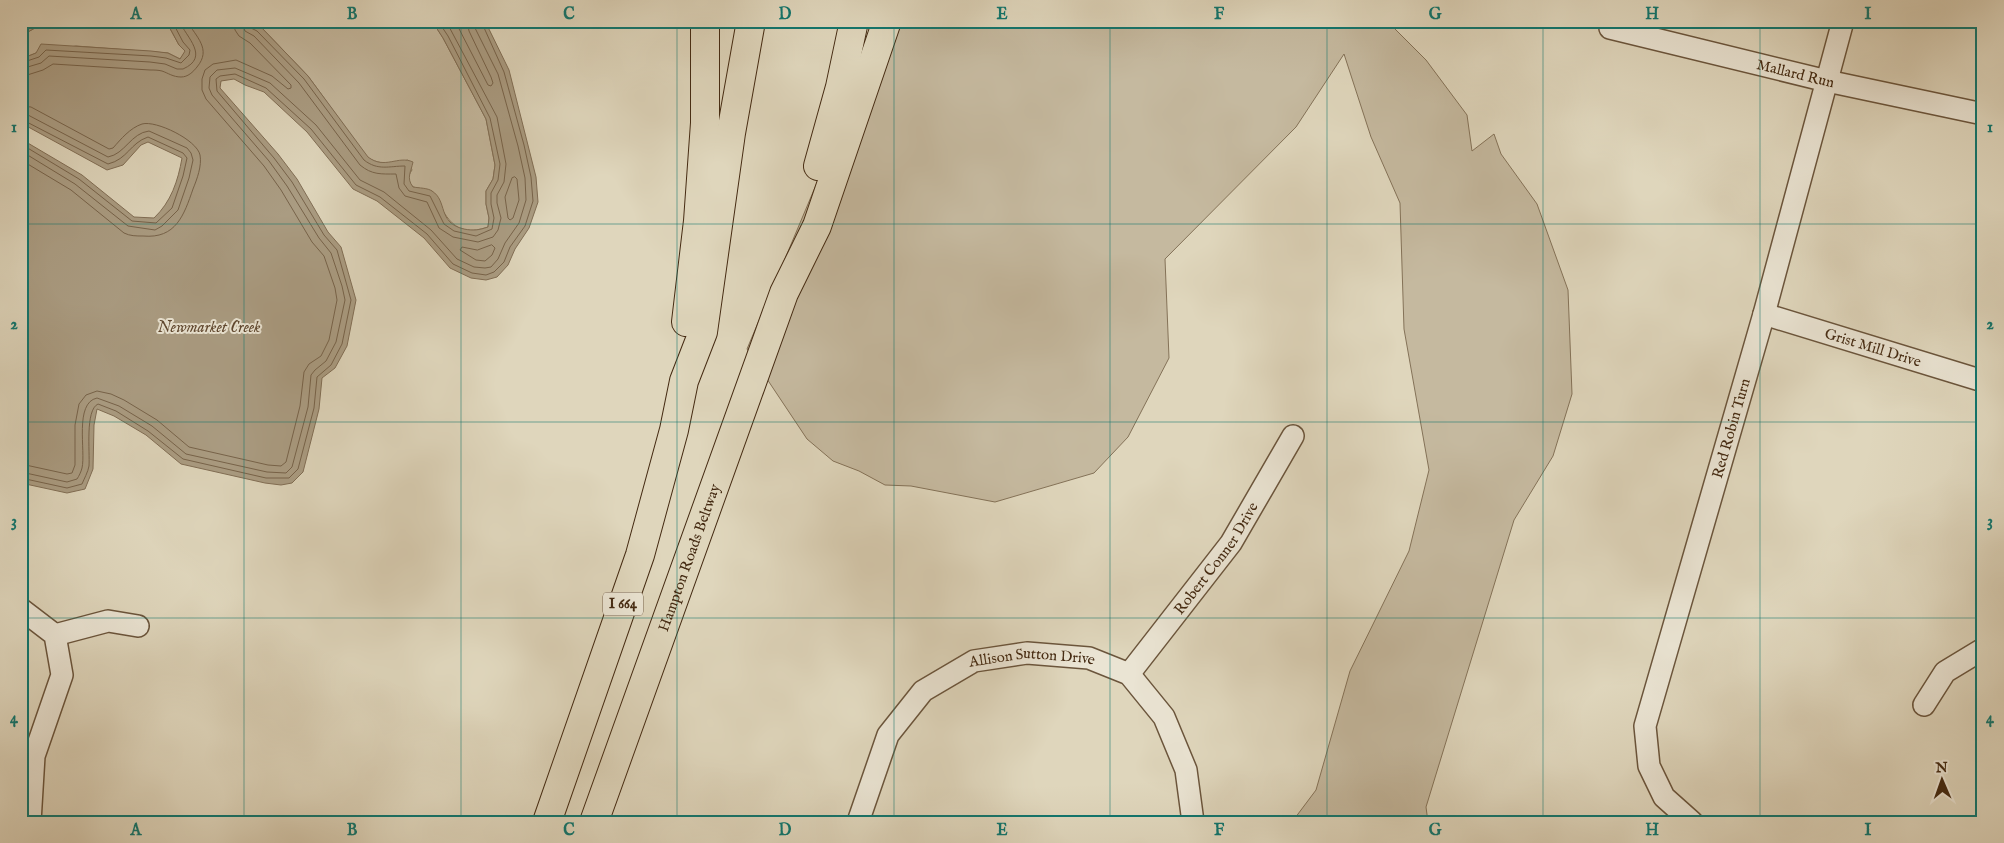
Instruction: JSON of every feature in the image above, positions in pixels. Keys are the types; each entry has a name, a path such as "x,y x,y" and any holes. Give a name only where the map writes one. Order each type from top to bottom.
{"highway":[{"path":"684,381 686,330 698,220 705,123 705,21"},
{"path":"684,381 703,332 731,133 751,21"},
{"path":"784,293 802,219 840,87 854,21"},
{"path":"784,293 817,226 886,21"},
{"name":"Hampton Roads Beltway","path":"594,822 784,293"},
{"name":"I 664","path":"547,822 640,555 674,430 684,381"}],"street":[{"name":"Red Robin Turn","path":"1692,822 1664,798 1649,766 1645,726 1764,314 1843,21"},
{"name":"Mallard Run","path":"1610,28 1827,82 1983,114"},
{"name":"Grist Mill Drive","path":"1764,314 1983,381"},
{"name":"Robert Conner Drive","path":"1128,674 1231,543 1293,436"},
{"path":"21,609 55,635 62,675 34,756 30,822"},
{"path":"55,635 108,621 138,626"},
{"path":"1924,705 1945,672 1983,649"},
{"name":"Allison Sutton Drive","path":"858,822 888,735 923,691 974,661 1027,653 1089,658 1128,674 1164,717 1186,770 1193,822"}],"shaded area":[{"path":"47,21 166,21 179,45 186,51 180,59 168,53 76,46 36,53 21,59 21,36"},
{"path":"247,21 432,21 486,119 495,165 493,179 486,191 488,227 466,230 452,223 432,191 411,185 409,175 412,170 408,160 382,163 367,157 308,76 260,26"},
{"path":"885,21 1387,21 1426,60 1467,115 1472,151 1494,134 1501,154 1537,204 1568,290 1572,394 1553,456 1514,520 1426,807 1428,822 1292,822 1316,790 1350,671 1409,551 1429,470 1404,329 1400,203 1371,137 1344,54 1296,127 1165,259 1169,358 1128,437 1094,473 995,502 911,486 885,485 859,471 833,461 807,439 747,349"}],"water":[{"path":"21,21 47,21 21,36"},
{"name":"Newmarket Creek","path":"166,21 247,21 260,26 308,76 368,157 380,162 407,160 413,162 409,178 413,187 432,191 440,200 446,217 450,222 464,229 474,230 488,227 486,191 493,179 495,165 486,119 432,21 485,21 509,70 536,177 538,202 529,228 515,249 508,265 497,277 486,280 471,278 450,268 424,238 377,201 353,189 307,132 264,92 234,79 221,81 220,88 278,154 297,179 328,232 341,247 356,300 347,346 335,368 322,378 319,409 303,472 292,483 281,485 181,464 146,435 114,416 97,409 94,425 93,469 85,489 67,493 21,483 21,139 82,175 134,217 154,218 160,212 173,191 182,158 148,142 141,145 123,165 107,170 21,123 21,59 36,53 41,44 151,51 168,53 180,59 185,51 179,45"}]}
